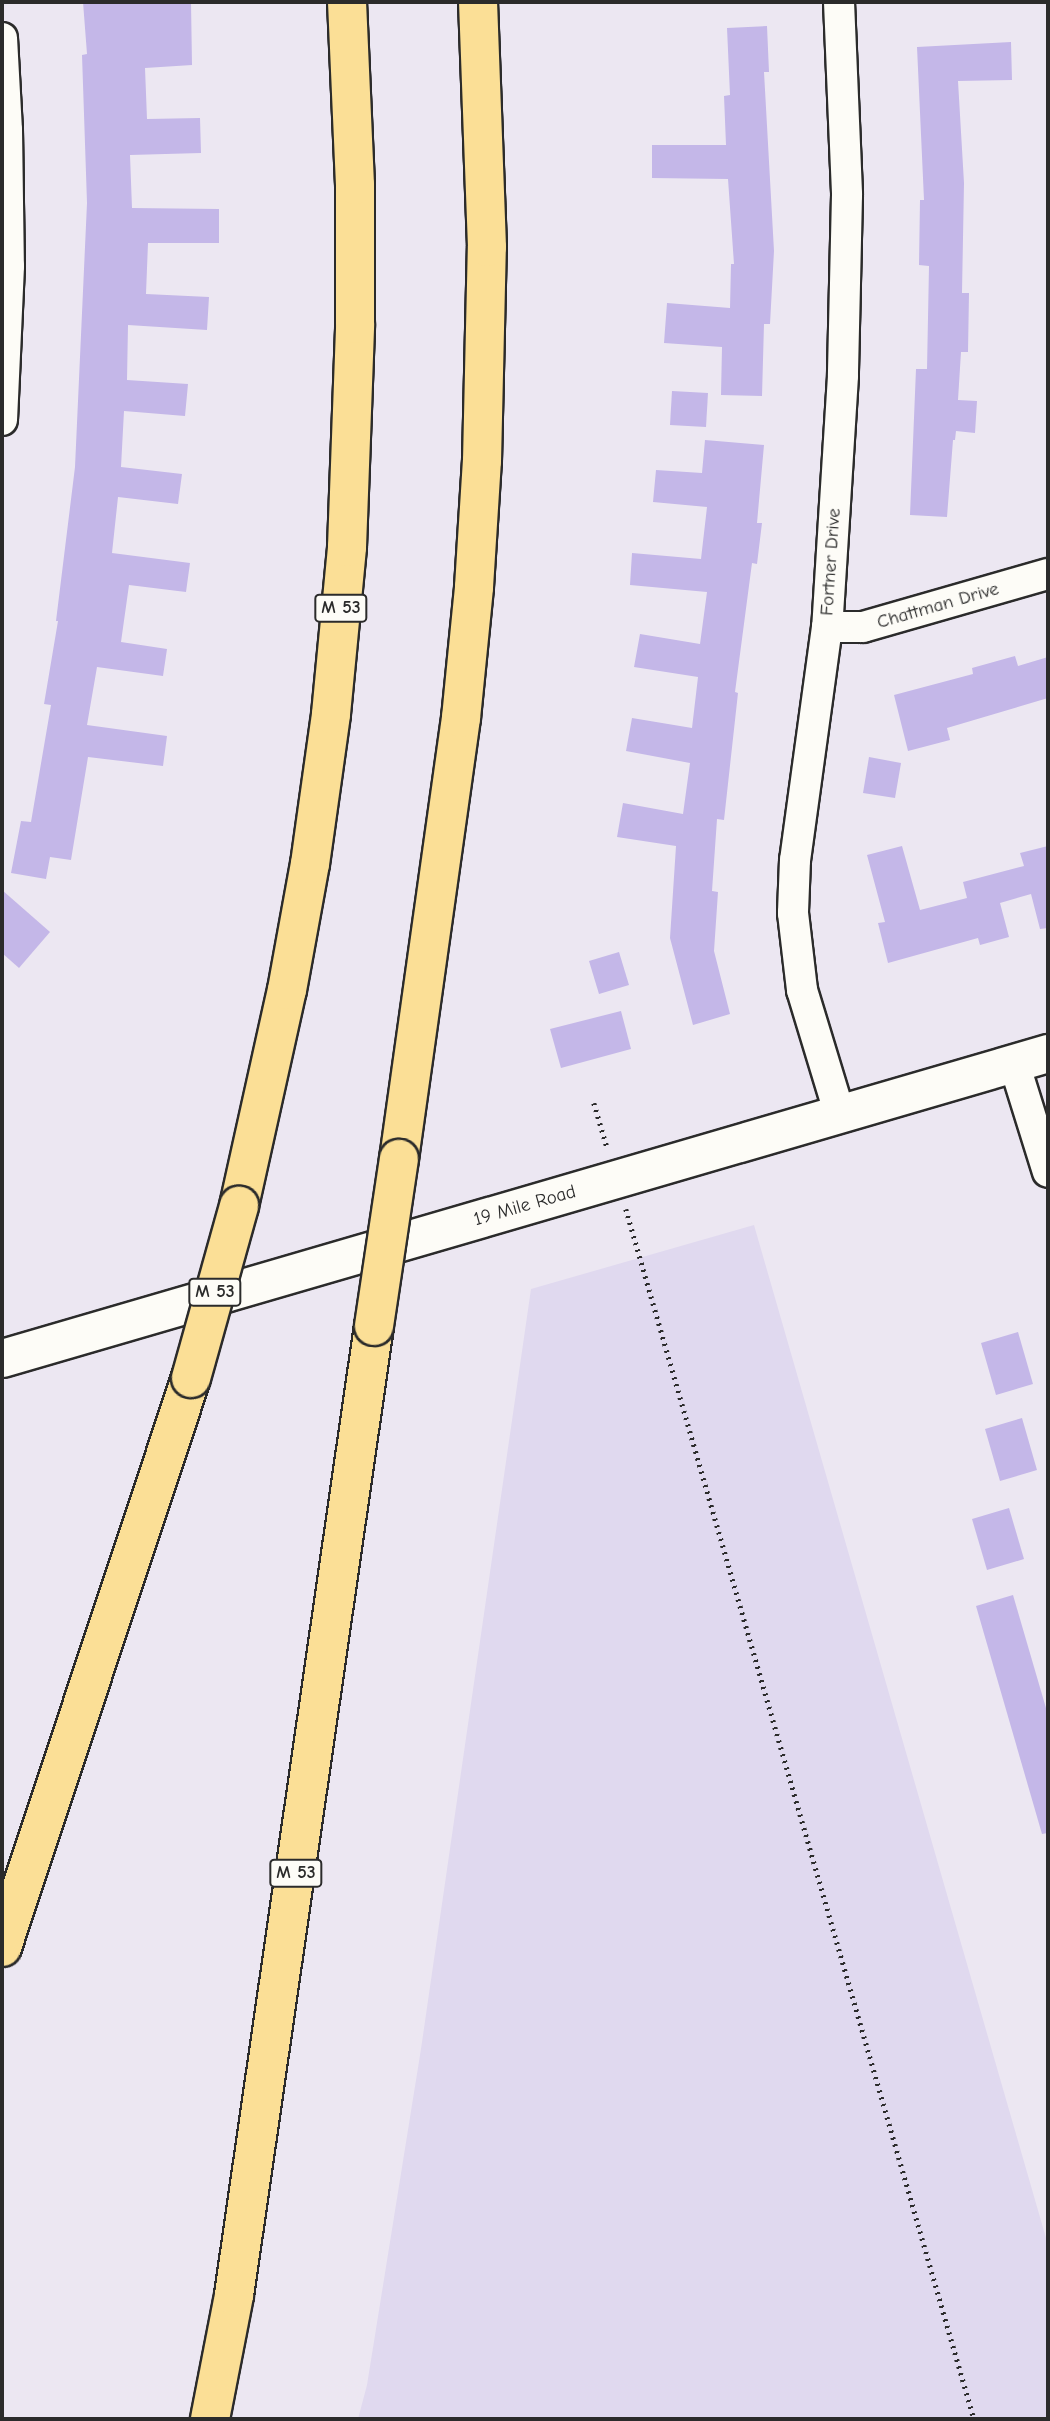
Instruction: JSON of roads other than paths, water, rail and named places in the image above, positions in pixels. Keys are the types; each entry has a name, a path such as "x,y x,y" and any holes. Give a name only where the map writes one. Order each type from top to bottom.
{"highway":[{"name":"M 53","path":"2,1947 191,1378 239,1206 287,989 310,864 331,714 347,547 355,241 347,2"},
{"name":"M 53","path":"210,2419 234,2295 461,718 477,550 482,461 487,247 478,2"}],"street":[{"name":"Fortner Drive","path":"839,2 847,195 844,376 827,627 795,860 793,913 802,989 840,1115"},
{"path":"2,38 7,130 9,266 2,420"},
{"name":"Chattman Drive","path":"827,627 863,627 1048,574"},
{"path":"1031,1058 1048,1172"},
{"name":"19 Mile Road","path":"2,1358 1031,1058"}]}
